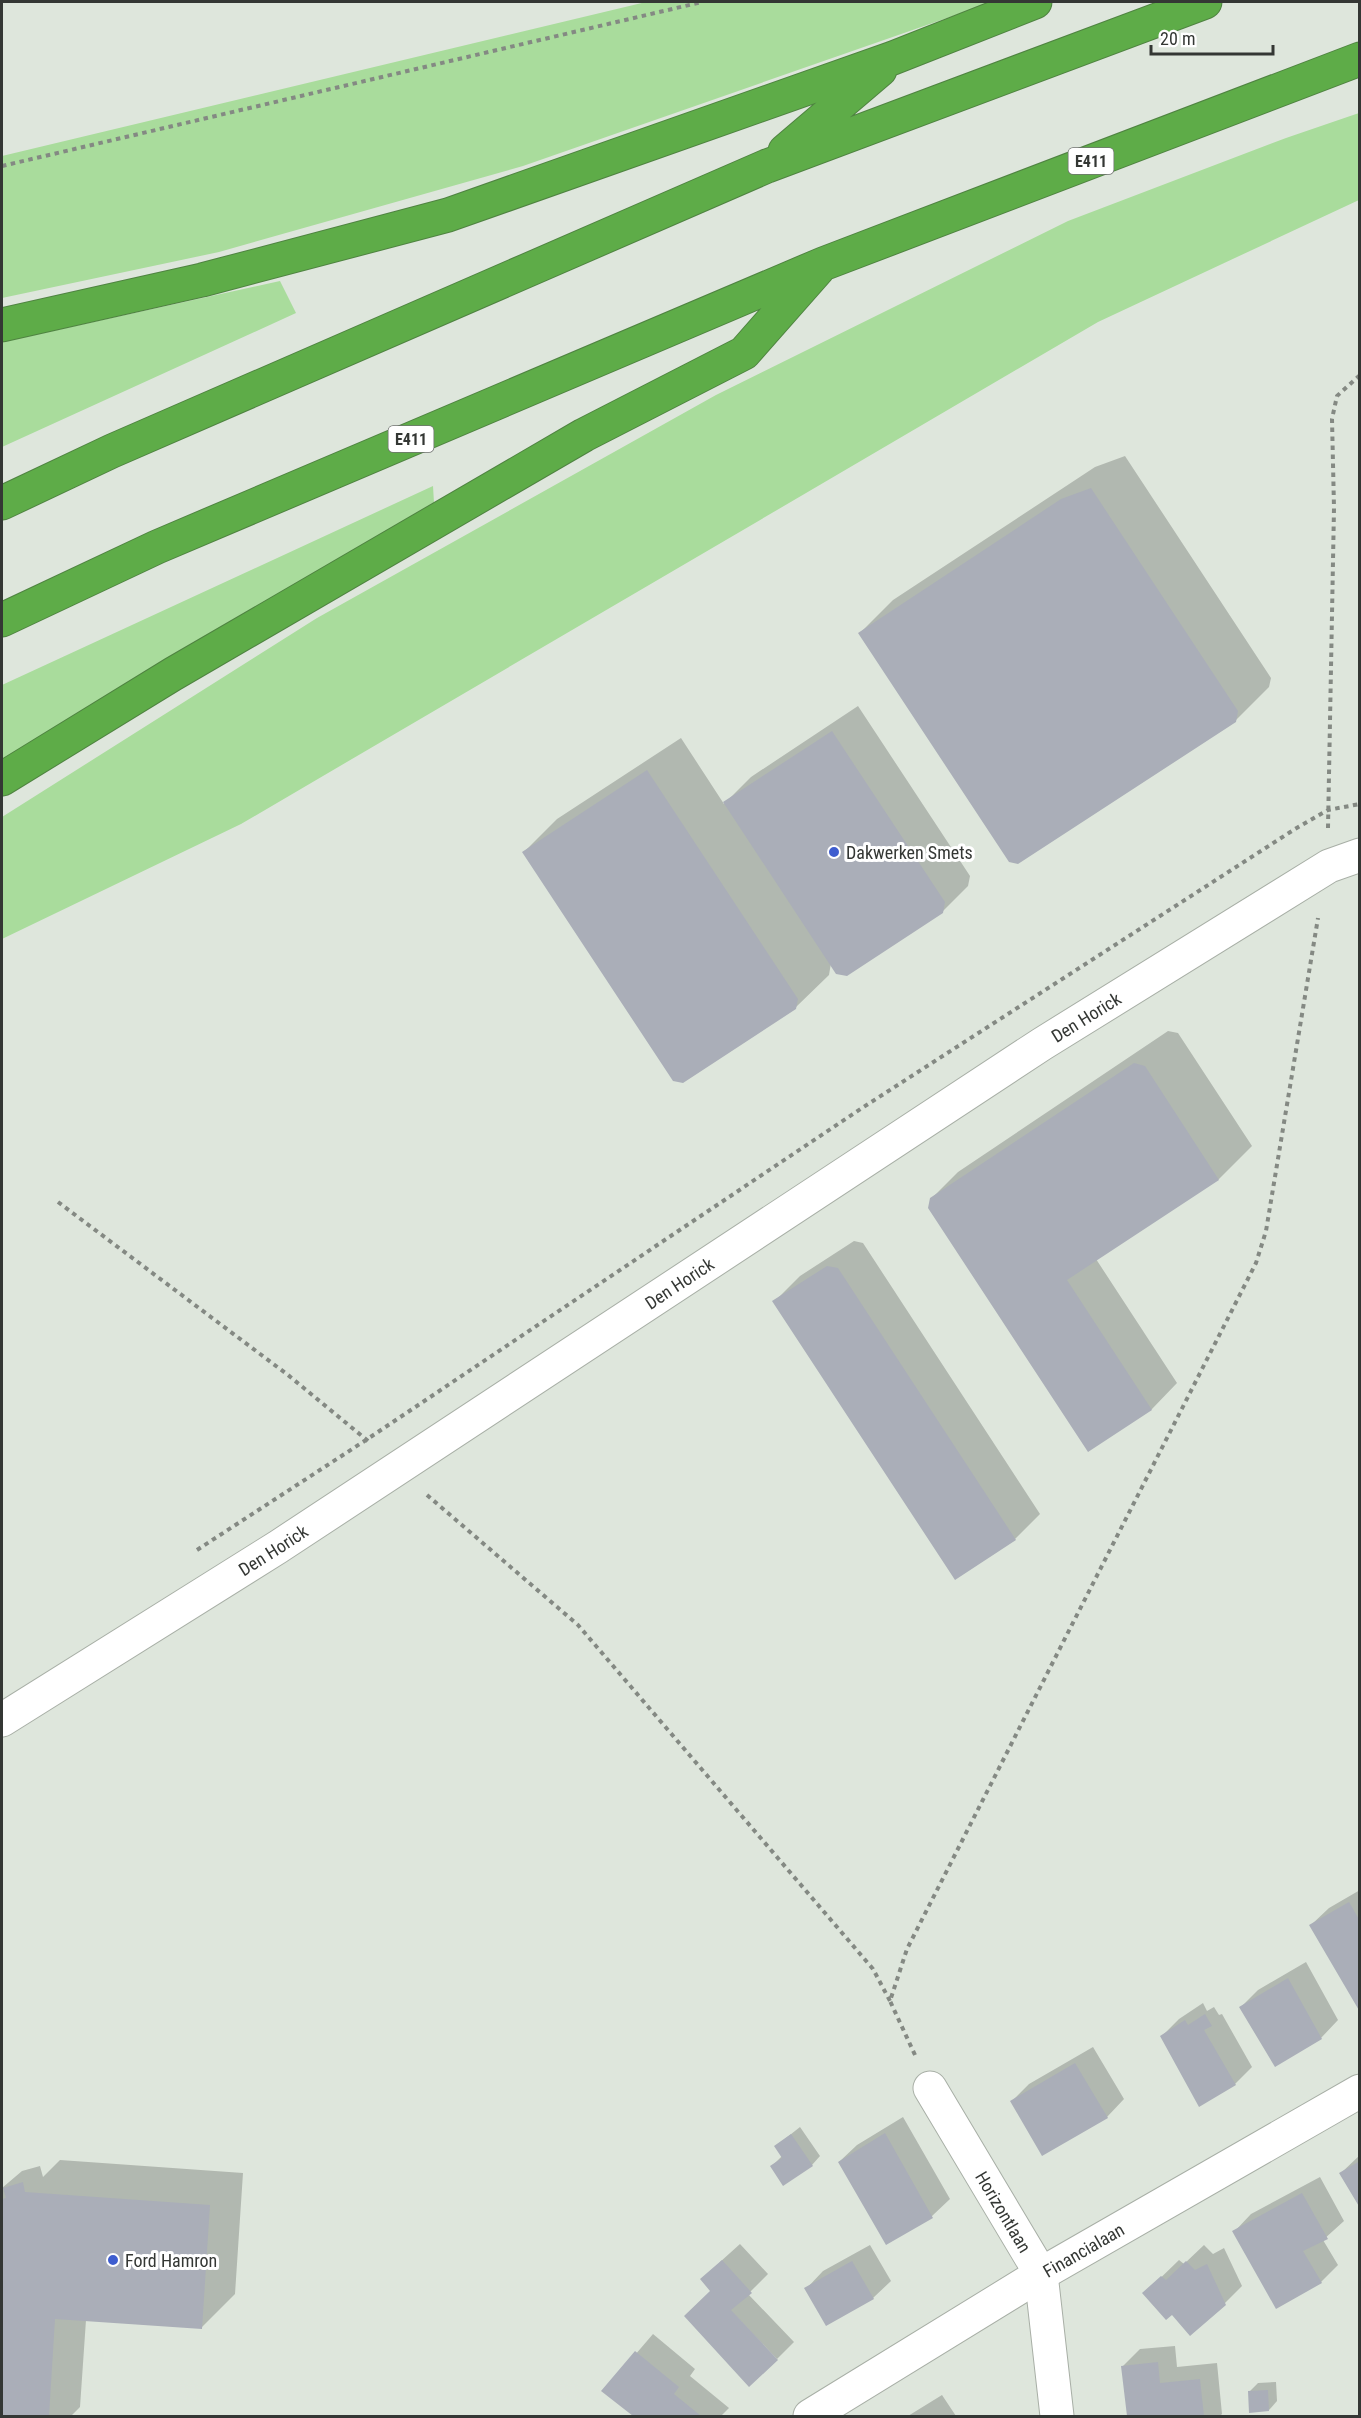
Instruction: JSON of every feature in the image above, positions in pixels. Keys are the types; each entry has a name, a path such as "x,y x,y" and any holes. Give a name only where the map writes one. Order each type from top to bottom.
{"highway":[{"path":"2,325 202,280 448,215 893,58 1035,2"},
{"path":"2,503 112,451 767,166 1205,2"},
{"path":"767,166 893,58"},
{"name":"E411","path":"2,620 157,547 823,264 1359,59"},
{"path":"2,779 173,674 584,435 744,354 823,264"}],"street":[{"name":"Den Horick","path":"2,1720 278,1546 396,1466 1042,1044 1329,866 1359,855"},
{"name":"Horizontlaan","path":"930,2088 1041,2274 1057,2416"},
{"name":"Financialaan","path":"810,2416 1041,2274 1359,2091"}],"path":[{"path":"2,166 702,2"},
{"path":"890,2001 907,1949 1256,1263 1266,1231 1329,866 1334,508 1332,419 1337,396 1359,375"},
{"path":"188,1556 366,1440 872,1101 1294,829 1328,810 1359,804"},
{"path":"58,1202 288,1375 578,1625 873,1968 930,2088"}],"green space":[{"path":"646,2 993,2 523,166 219,252 2,298 2,156"},
{"path":"1359,113 1359,200 1098,322 241,824 2,939 2,817 317,618 716,395 1068,221 1286,138"},
{"path":"280,281 296,313 2,447 2,342"},
{"path":"433,486 434,503 2,760 2,685"}],"building":[{"path":"1091,488 1238,711 1236,722 1018,864 1009,862 858,633 1061,499"},
{"name":"Dakwerken Smets","path":"832,731 945,902 943,913 847,976 836,974 723,802"},
{"path":"647,770 798,999 796,1009 683,1083 673,1081 522,852"},
{"path":"1134,1063 1145,1066 1219,1180 1067,1280 1152,1410 1088,1452 928,1208 930,1198"},
{"path":"827,1266 838,1268 1016,1540 955,1580 772,1301"},
{"path":"1349,1902 1360,1921 1360,2012 1309,1925"},
{"path":"1288,1978 1322,2039 1275,2067 1239,2007"},
{"path":"1205,2014 1212,2026 1204,2030 1236,2085 1199,2107 1160,2036 1185,2020 1188,2025"},
{"path":"1075,2063 1108,2118 1042,2156 1010,2101"},
{"path":"885,2133 933,2218 886,2245 838,2162"},
{"path":"791,2134 813,2166 783,2186 770,2166 782,2158 774,2146"},
{"path":"1360,2161 1360,2208 1339,2173"},
{"name":"Ford Hamron","path":"23,2182 25,2192 210,2205 202,2329 55,2319 49,2416 2,2416 2,2199 6,2198 3,2188"},
{"path":"1302,2193 1328,2239 1303,2251 1322,2283 1276,2309 1232,2231"},
{"path":"722,2260 752,2293 731,2310 778,2360 749,2387 684,2316 710,2291 700,2279"},
{"path":"852,2261 874,2299 826,2326 804,2288"},
{"path":"1186,2261 1195,2270 1207,2264 1226,2305 1190,2336 1172,2315 1166,2320 1142,2293 1161,2276 1166,2280"},
{"path":"635,2351 679,2387 674,2394 701,2416 633,2416 601,2391"},
{"path":"1158,2362 1160,2383 1200,2379 1204,2416 1127,2416 1121,2366"},
{"path":"1268,2390 1269,2411 1249,2413 1248,2391"}],"place":[{"name":"Dakwerken Smets","path":"834,852"},
{"name":"Ford Hamron","path":"113,2260"}]}
